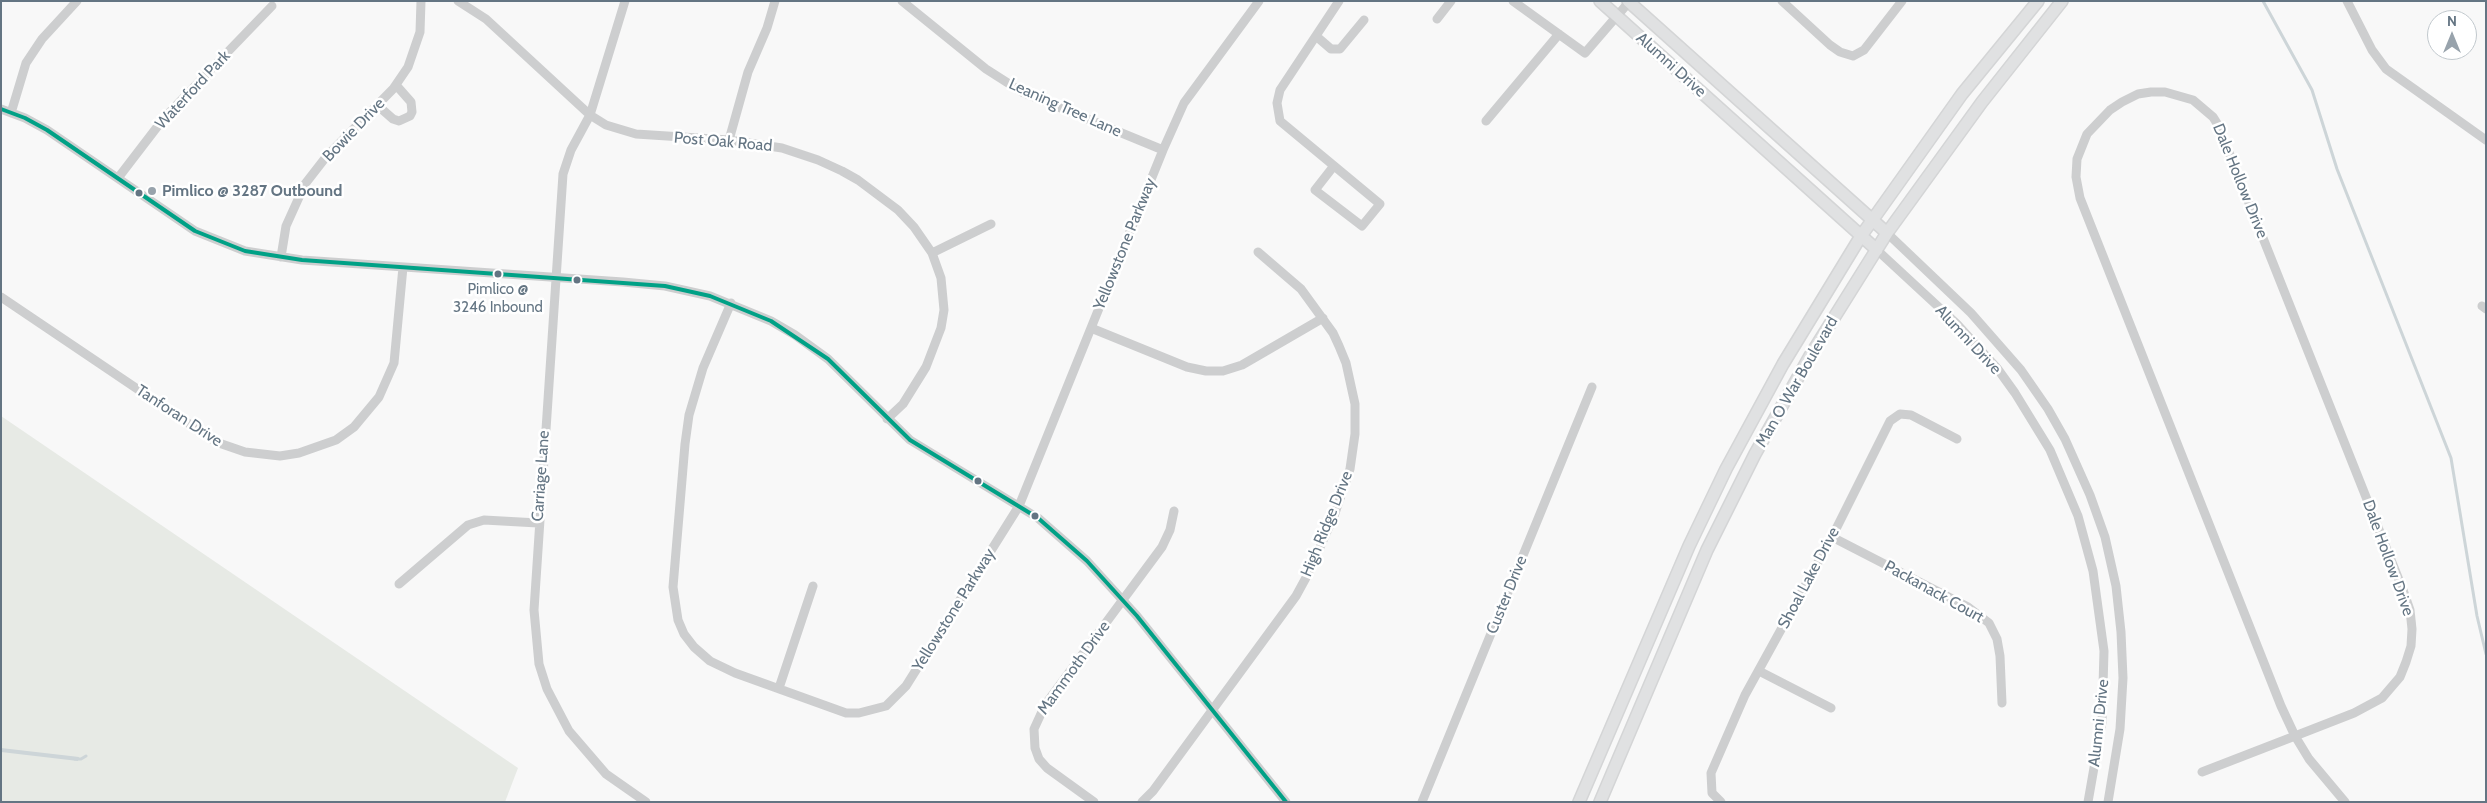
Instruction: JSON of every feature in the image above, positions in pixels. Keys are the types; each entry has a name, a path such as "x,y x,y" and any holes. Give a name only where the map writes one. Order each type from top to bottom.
{"main road":[{"name":"Alumni Drive","path":"1600,1 1876,250"},
{"name":"Man O War Boulevard","path":"1579,802 1648,637 1726,469 1783,364 1861,236 1962,94 2038,1"},
{"name":"Man O War Boulevard","path":"1600,802 1690,587 1726,511 1810,356 1886,233 1982,102 2062,1"},
{"name":"Alumni Drive","path":"1629,2 1886,233"}],"street":[{"path":"12,112 26,63 42,39 77,1"},
{"name":"Bowie Drive","path":"280,257 286,226 305,184 326,157 396,85 408,67 417,43 421,1"},
{"name":"Post Oak Road","path":"458,1 486,18 590,115 606,125 636,134 729,140 782,148 818,160 858,180 898,210 914,227 932,253 944,293 941,328 929,360 916,386 887,419"},
{"name":"Carriage Lane","path":"625,1 590,115 571,150 564,174 538,524 534,610 539,664 547,689 569,732 587,755 606,774 646,802"},
{"path":"729,140 748,72 767,28 775,1"},
{"name":"Leaning Tree Lane","path":"902,1 986,69 1022,92 1163,150"},
{"name":"Yellowstone Parkway","path":"731,303 703,368 689,416 685,444 674,587 675,606 684,634 710,661 735,673 846,713 874,710 895,700 906,686 1019,506 1163,150 1194,88 1259,1"},
{"path":"1334,167 1316,190 1362,226 1380,204 1280,121 1277,103 1280,90 1339,1"},
{"path":"1437,19 1451,1"},
{"path":"1513,1 1585,53 1629,2"},
{"path":"1782,1 1830,45 1840,52 1852,56 1864,50 1902,1"},
{"path":"2347,1 2372,50 2386,69 2486,140"},
{"name":"Waterford Park","path":"118,178 164,118 272,6"},
{"path":"1316,36 1331,49 1340,49 1364,20"},
{"path":"1486,121 1558,34"},
{"path":"378,105 393,119 400,121 410,116 412,112 411,102 396,85"},
{"name":"Dale Hollow Drive","path":"2295,736 2369,706 2382,698 2391,689 2400,677 2411,646 2410,610 2218,125 2204,108 2180,95 2165,92 2138,94 2110,110 2087,134 2077,159 2076,177 2080,198 2274,689 2295,736 2318,771 2346,802"},
{"path":"1,110 12,112 42,127 195,230 211,239 245,251 280,257 665,286 731,303 771,320 809,345 848,378 910,440 1038,518 1087,561 1124,600 1286,802"},
{"path":"932,253 991,224"},
{"name":"Alumni Drive","path":"1886,233 1971,313 2021,370 2048,409 2061,432 2090,495 2105,537 2116,586 2121,632 2123,678 2120,729 2108,802"},
{"name":"Alumni Drive","path":"1876,250 1957,324 1997,368 2038,429 2053,457 2073,504 2091,561 2104,651 2102,722 2088,802"},
{"name":"High Ridge Drive","path":"1213,710 1296,596 1308,574 1334,516 1350,469 1355,434 1355,404 1352,385 1339,346 1323,318 1301,289 1258,252"},
{"name":"Tanforan Drive","path":"1,297 216,442 244,452 280,456 299,454 336,440 354,427 379,398 391,373 395,356 403,267"},
{"path":"1091,328 1188,367 1206,371 1223,371 1242,365 1323,318"},
{"name":"Custer Drive","path":"1422,802 1592,388"},
{"name":"Shoal Lake Drive","path":"1721,802 1712,793 1711,773 1745,695 1832,537 1890,421 1895,416 1911,415 1957,439"},
{"name":"Mammoth Drive","path":"1094,802 1047,768 1035,748 1034,729 1045,705 1162,547 1170,530 1174,511"},
{"path":"399,584 468,525 484,520 538,524"},
{"name":"Packanack Court","path":"1832,537 1968,607 1989,623 1997,639 2000,656 2002,702"},
{"path":"779,688 812,586"},
{"path":"1759,670 1831,708"},
{"path":"1142,802 1153,791 1213,710"},
{"path":"2202,772 2295,736"}],"shaded area":[{"path":"1,416 518,768 505,802 1,802"},
{"path":"1,748 79,757 78,761 1,752"}],"waterway":[{"path":"2263,1 2312,90 2337,169 2451,458 2477,616 2486,654"},
{"path":"75,759 81,759 86,756"}],"transit line":[{"path":"1,109 25,118 47,130 195,231 245,251 302,260 665,286 710,296 771,321 828,359 910,440 1038,518 1087,561 1137,616 1286,802"}],"place":[{"name":"Pimlico @ 3287 Outbound","path":"152,191"},
{"name":"Pimlico @ 3246 Inbound","path":"498,274"}]}
